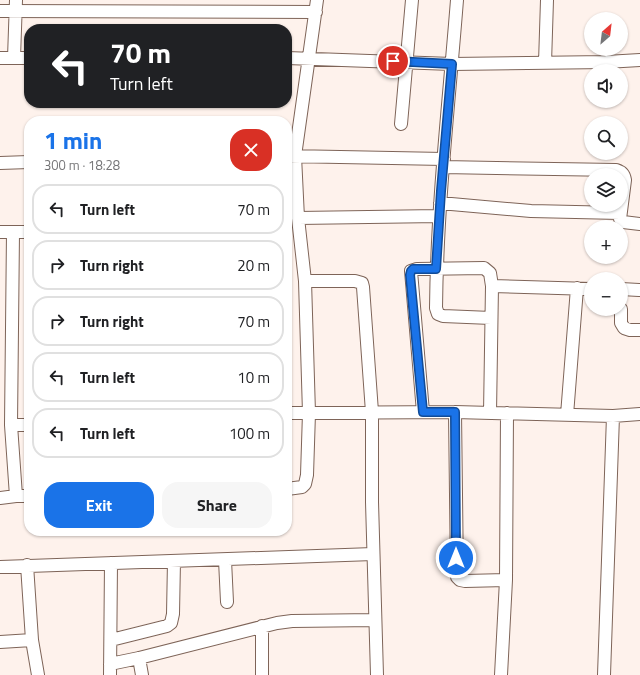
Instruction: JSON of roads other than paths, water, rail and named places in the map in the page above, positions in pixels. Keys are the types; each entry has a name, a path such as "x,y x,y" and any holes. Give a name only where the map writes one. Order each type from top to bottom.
{"street":[{"path":"292,150 317,0"},
{"path":"401,124 412,0"},
{"path":"457,0 439,216 436,269 436,308 438,314 443,316 491,318"},
{"path":"545,63 547,0"},
{"path":"0,11 16,6 316,12"},
{"path":"14,58 16,6"},
{"path":"0,58 24,58"},
{"path":"292,58 452,64 606,62 640,60"},
{"path":"292,156 616,170 621,171 625,180 620,219 623,222 640,224"},
{"path":"0,163 24,162"},
{"path":"292,165 305,281 309,412 306,479 302,487 292,488"},
{"path":"440,203 531,210 620,213"},
{"path":"298,218 439,216"},
{"path":"0,232 24,232"},
{"path":"12,232 11,425 16,496"},
{"path":"423,412 410,275 411,271 413,269 487,269 490,272 492,286 490,413"},
{"path":"305,281 355,281 362,283 363,287 372,412 373,554 377,675"},
{"path":"492,286 584,289"},
{"path":"567,416 576,288"},
{"path":"628,289 639,290"},
{"path":"620,316 621,323 624,328 630,330 640,330"},
{"path":"455,412 457,577 465,582 506,580"},
{"path":"292,413 455,412 567,416 613,416 640,414"},
{"path":"501,675 506,580 507,413"},
{"path":"604,675 613,416"},
{"path":"11,425 24,425"},
{"path":"0,498 24,496"},
{"path":"0,567 373,554"},
{"path":"225,560 227,602"},
{"path":"111,640 167,626 171,623 173,614 174,561"},
{"path":"111,563 110,670 139,658 262,626 292,621 375,620"},
{"path":"27,565 32,640 38,675"},
{"path":"262,626 262,675"},
{"path":"0,642 32,640"},
{"path":"139,658 142,675"}]}
